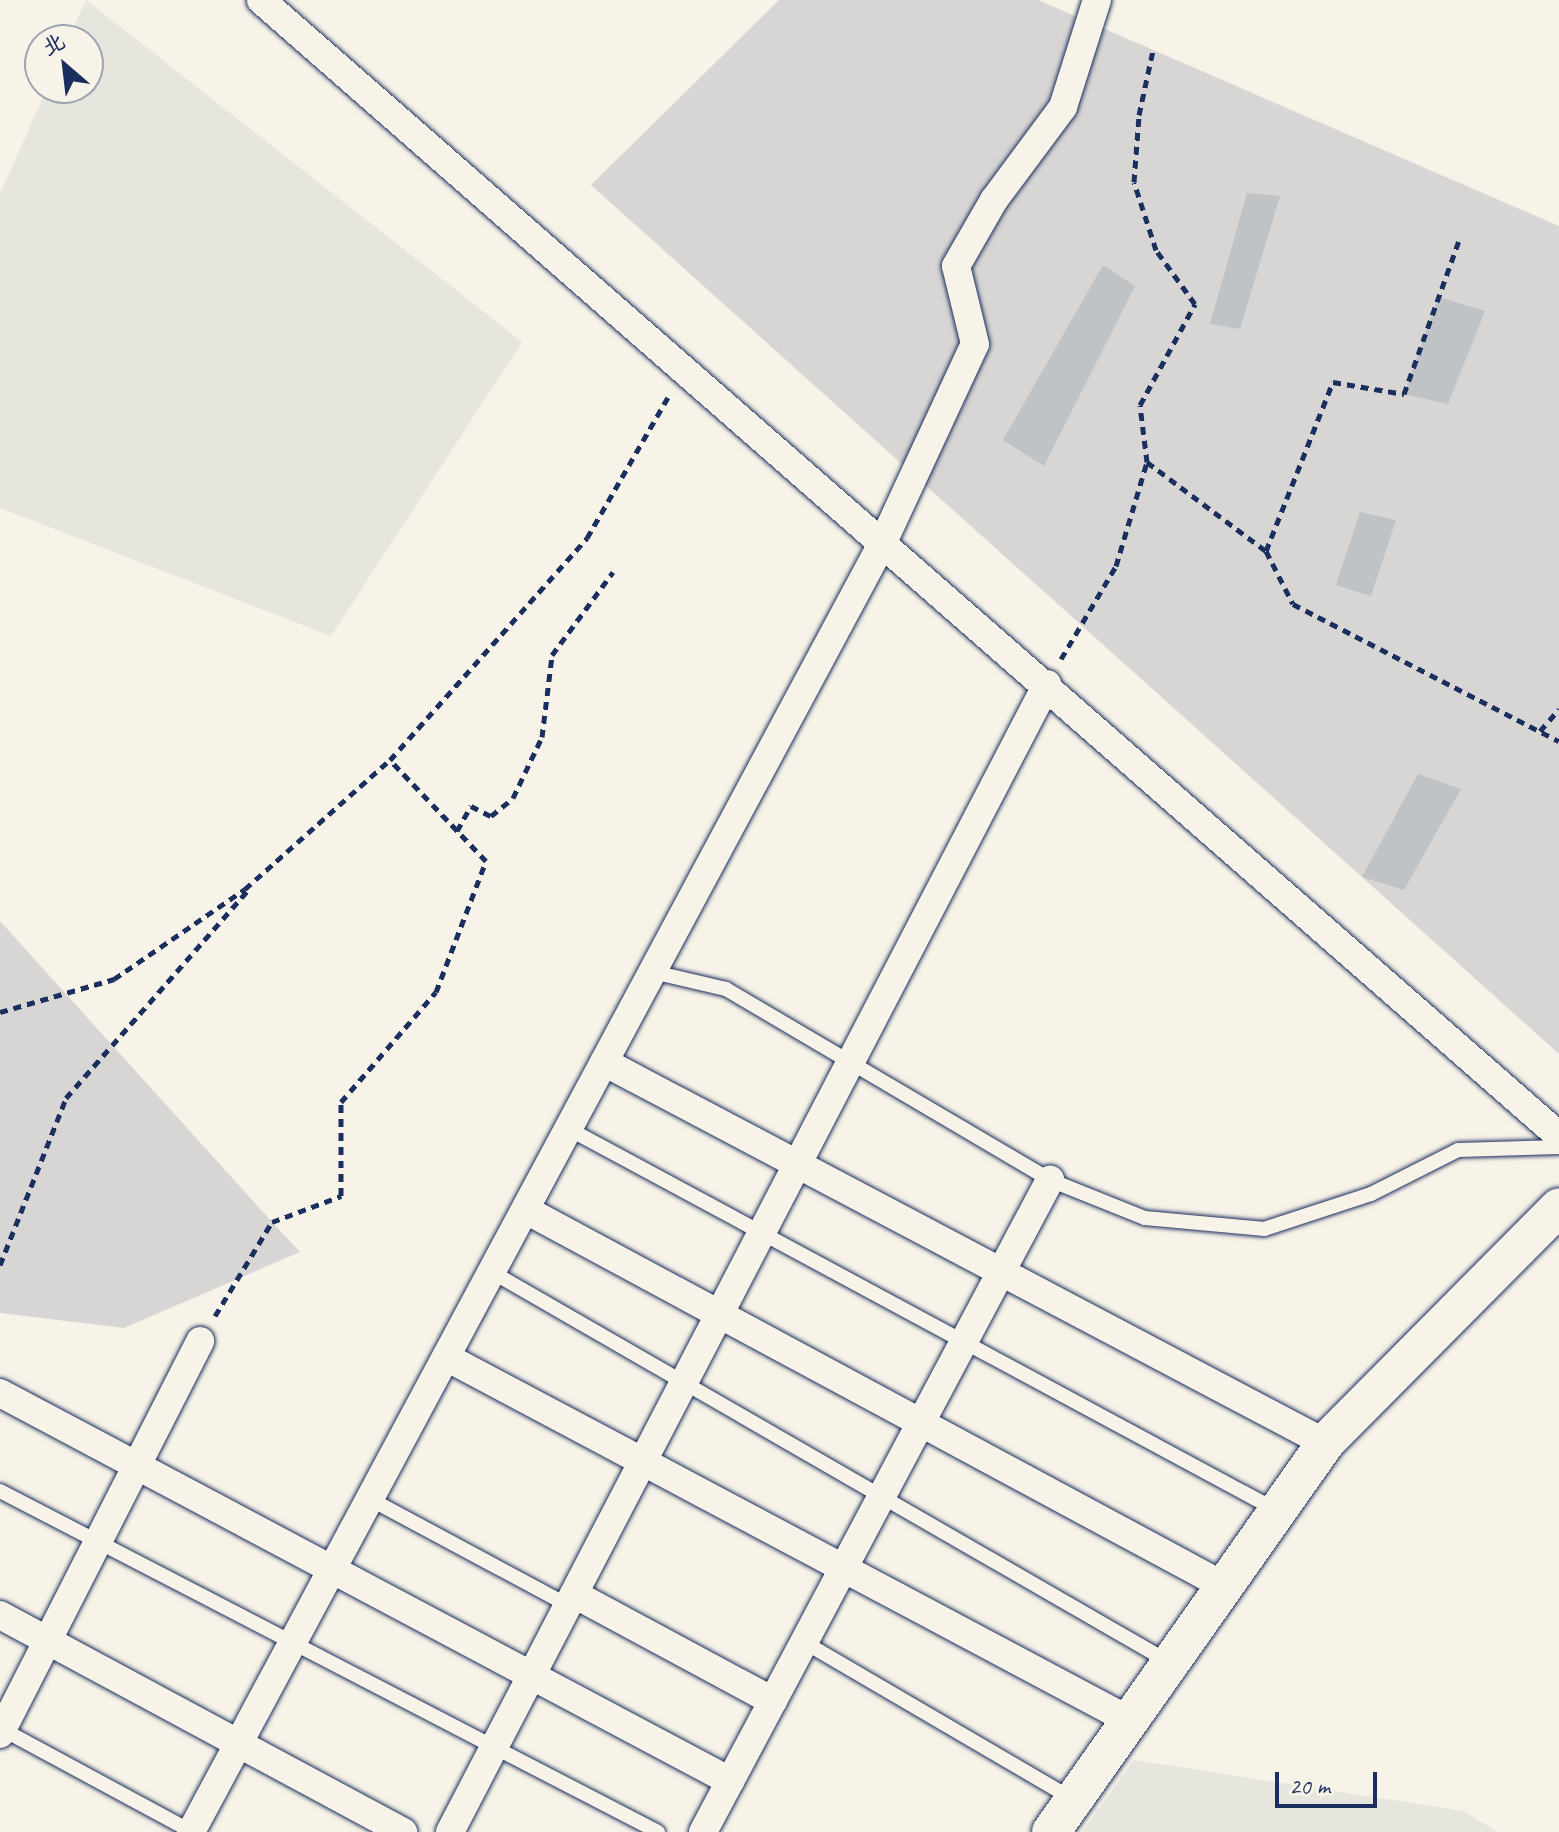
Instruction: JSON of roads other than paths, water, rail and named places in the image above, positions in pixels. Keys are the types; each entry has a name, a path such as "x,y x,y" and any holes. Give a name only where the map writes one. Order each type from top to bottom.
{"street":[{"path":"261,0 1047,684 1559,1136"},
{"path":"191,1832 883,542 975,344 956,266 994,200 1063,107 1097,0"},
{"path":"459,1829 494,1747 1047,684"},
{"path":"604,1062 798,1161 1325,1443"},
{"path":"703,1832 1050,1180"},
{"path":"1051,1832 1325,1443 1559,1207"},
{"path":"526,1210 1224,1586"},
{"path":"1,1731 200,1341"},
{"path":"446,1357 1129,1720"},
{"path":"0,1393 730,1781"},
{"path":"571,1599 773,1701"},
{"path":"0,1615 403,1832"}],"lane":[{"path":"653,972 726,989 1050,1180 1145,1218 1264,1229 1371,1194 1458,1150 1559,1147"},
{"path":"569,1129 760,1235 1277,1510"},
{"path":"492,1272 1169,1662"},
{"path":"0,1491 658,1832"},
{"path":"370,1499 571,1599"},
{"path":"804,1642 1073,1799"},
{"path":"1,1731 191,1832"}]}
